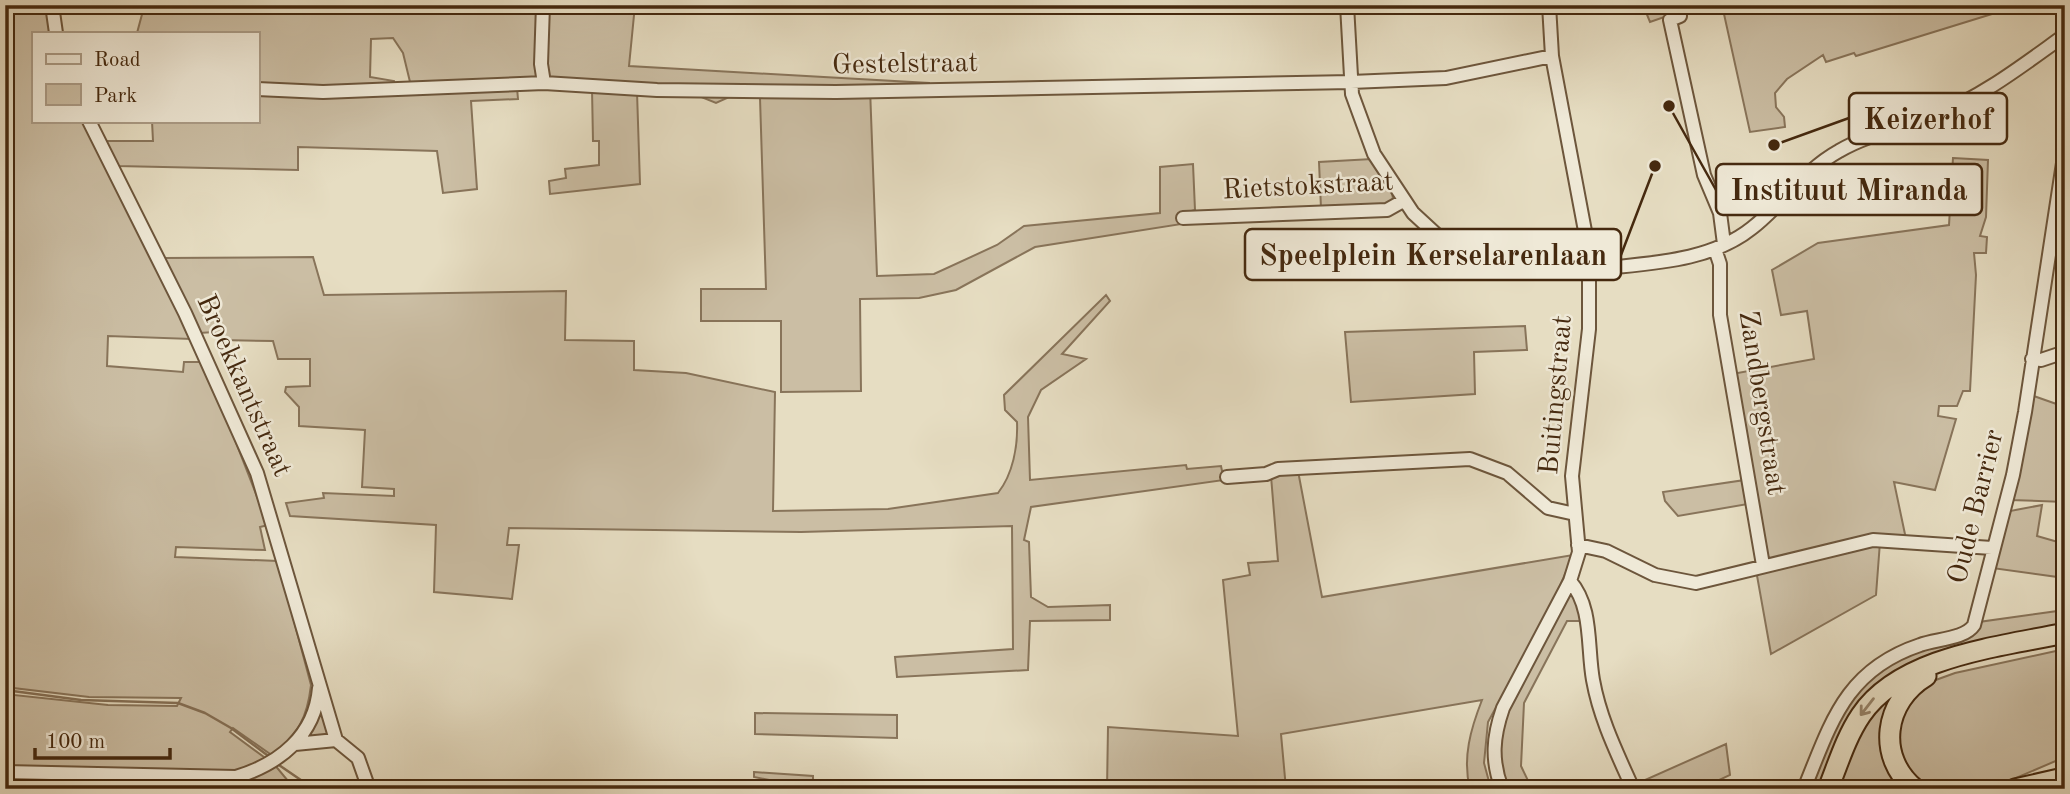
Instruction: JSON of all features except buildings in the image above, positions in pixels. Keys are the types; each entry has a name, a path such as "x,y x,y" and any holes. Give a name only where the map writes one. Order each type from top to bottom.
{"highway":[{"path":"1828,789 1856,723 1887,687 1911,673 1947,660 2065,633"},
{"path":"1915,789 1897,768 1889,738 1892,717 1905,692 1926,676 1947,667 2065,641"},
{"path":"2015,789 2062,777"},
{"path":"2036,789 2062,777"}],"street":[{"path":"52,5 56,32"},
{"path":"542,5 541,64 544,83"},
{"path":"1347,5 1352,94 1374,154 1403,201"},
{"name":"Buitingstraat","path":"1502,789 1495,771 1493,746 1496,726 1570,581 1578,545 1572,476 1588,329 1588,264 1552,56 1549,5"},
{"name":"Zandbergstraat","path":"1680,16 1670,20 1704,175 1720,213 1720,315 1763,565"},
{"name":"Rietstokstraat","path":"1182,218 1387,210 1403,201 1439,237 1472,254 1505,259 1588,264 1697,255 1720,247 1751,229 1801,178 1838,151 1934,116 1989,89 2065,36"},
{"name":"Gestelstraat","path":"259,89 323,92 544,83 657,90 836,92 1351,82 1446,78 1552,56"},
{"name":"Broekkantstraat","path":"90,122 186,313 257,473 310,642 336,740"},
{"name":"Oude Barrier","path":"1804,789 1835,712 1863,676 1903,651 1966,633 1973,628 2015,464 2065,150"},
{"path":"2032,359 2041,360 2065,352"},
{"path":"1227,477 1266,474 1278,469 1470,459 1507,473 1553,511 1575,514"},
{"path":"1578,545 1606,551 1655,575 1692,583 1873,541 1992,548"},
{"path":"1570,581 1583,596 1593,681 1605,727 1633,789"},
{"name":"Broekkantstraat","path":"5,772 210,778 236,776 275,761 295,744 310,721 320,684"},
{"path":"295,744 336,740 358,758 369,789"}],"green space":[{"path":"5,5 48,5 50,32 32,32 32,122 83,122 191,339 108,336 107,366 183,372 184,362 201,362 214,386 268,525 260,527 265,550 176,547 175,557 278,561 311,685 300,725 273,756 233,728 230,732 268,760 233,774 10,767 10,775 229,780 251,776 274,764 288,781 300,789 280,789 275,785 262,789 5,789 5,694 108,705 177,706 181,698 89,697 5,687"},
{"path":"140,5 635,5 629,66 929,83 929,87 870,88 877,276 934,274 997,245 1024,226 1160,213 1160,167 1193,164 1195,210 1188,212 1188,223 1035,247 956,290 919,298 860,299 861,391 781,392 781,321 701,321 701,289 766,289 760,98 729,97 716,103 699,96 699,88 411,86 403,53 393,38 371,39 370,77 394,81 394,87 321,89 259,85 259,32 137,32 144,7"},
{"path":"1466,5 1531,5 1467,12"},
{"path":"1643,5 1717,5 1699,12 1696,6 1650,22"},
{"path":"1722,5 1991,5 1992,14 1856,56 1854,53 1826,62 1823,55 1787,79 1775,93 1776,107 1784,117 1785,127 1750,132"},
{"path":"517,88 518,99 471,101 477,189 443,193 437,151 298,147 298,170 117,166 105,141 153,141 152,122 259,122 259,93 373,96"},
{"path":"592,89 637,92 640,184 550,194 549,181 566,178 565,169 599,165 599,141 593,141"},
{"path":"1953,158 1988,160 1986,217 1980,236 1987,237 1986,253 1974,253 1976,275 1970,391 1963,391 1957,406 1939,406 1938,416 1956,419 1935,490 1894,482 1906,539 1768,559 1732,374 1814,359 1807,311 1781,315 1772,270 1818,243 1949,225"},
{"path":"1372,159 1392,192 1393,199 1385,206 1321,208 1319,162"},
{"path":"313,257 324,295 566,291 565,340 634,341 634,370 686,373 775,392 773,511 888,509 998,493 1011,469 1017,441 1017,422 1005,410 1004,395 1106,295 1110,301 1062,354 1086,359 1041,390 1028,417 1030,480 1186,465 1187,469 1221,466 1224,480 1031,507 1024,540 1029,542 1031,597 1048,607 1110,605 1110,620 1030,621 1028,670 897,677 895,657 1013,649 1012,526 801,532 509,528 507,545 519,545 512,599 434,592 436,525 290,516 286,503 324,498 323,493 394,496 394,489 362,487 365,430 299,426 299,407 285,392 286,387 310,386 310,359 278,359 273,341 221,340 215,332 199,333 164,258"},
{"path":"1525,326 1527,350 1474,352 1475,394 1351,402 1345,332"},
{"path":"2031,395 2065,407 2065,502 2011,500"},
{"path":"1298,471 1322,597 1573,555 1553,603 1488,722 1484,763 1491,789 1470,789 1468,777 1469,743 1482,700 1281,734 1286,789 1107,789 1108,727 1238,736 1223,580 1250,575 1248,563 1278,561 1271,476"},
{"path":"1745,480 1748,504 1678,516 1665,501 1663,492"},
{"path":"2042,505 2037,536 2065,544 2065,578 1992,568 2010,511"},
{"path":"1880,542 1876,595 1771,654 1756,570"},
{"path":"1573,593 1582,621 1567,621 1524,703 1521,766 1532,789 1507,789 1500,765 1501,740 1507,715 1529,664 1569,595"},
{"path":"2065,610 2065,627 1909,665 1819,789 1808,789 1847,705 1875,674 1894,661 1919,650 1970,637 1976,633 1979,622"},
{"path":"2065,649 2065,757 1990,789 1928,789 1917,783 1900,761 1898,718 1903,707 1933,681 1955,673"},
{"path":"1902,683 1889,706 1906,789 1833,789 1861,725"},
{"path":"320,704 329,734 307,738"},
{"path":"755,713 897,715 897,738 755,734"},
{"path":"1726,744 1730,775 1700,789 1638,789 1636,784"},
{"path":"754,772 813,776 813,789 754,777"}],"waterway":[{"path":"5,690 81,700 178,703 205,713 231,728 271,758"},
{"path":"276,763 314,789"}],"place":[{"name":"Instituut Miranda","path":"1669,106"},
{"name":"Keizerhof","path":"1774,145"},
{"name":"Speelplein Kerselarenlaan","path":"1655,166"}]}
